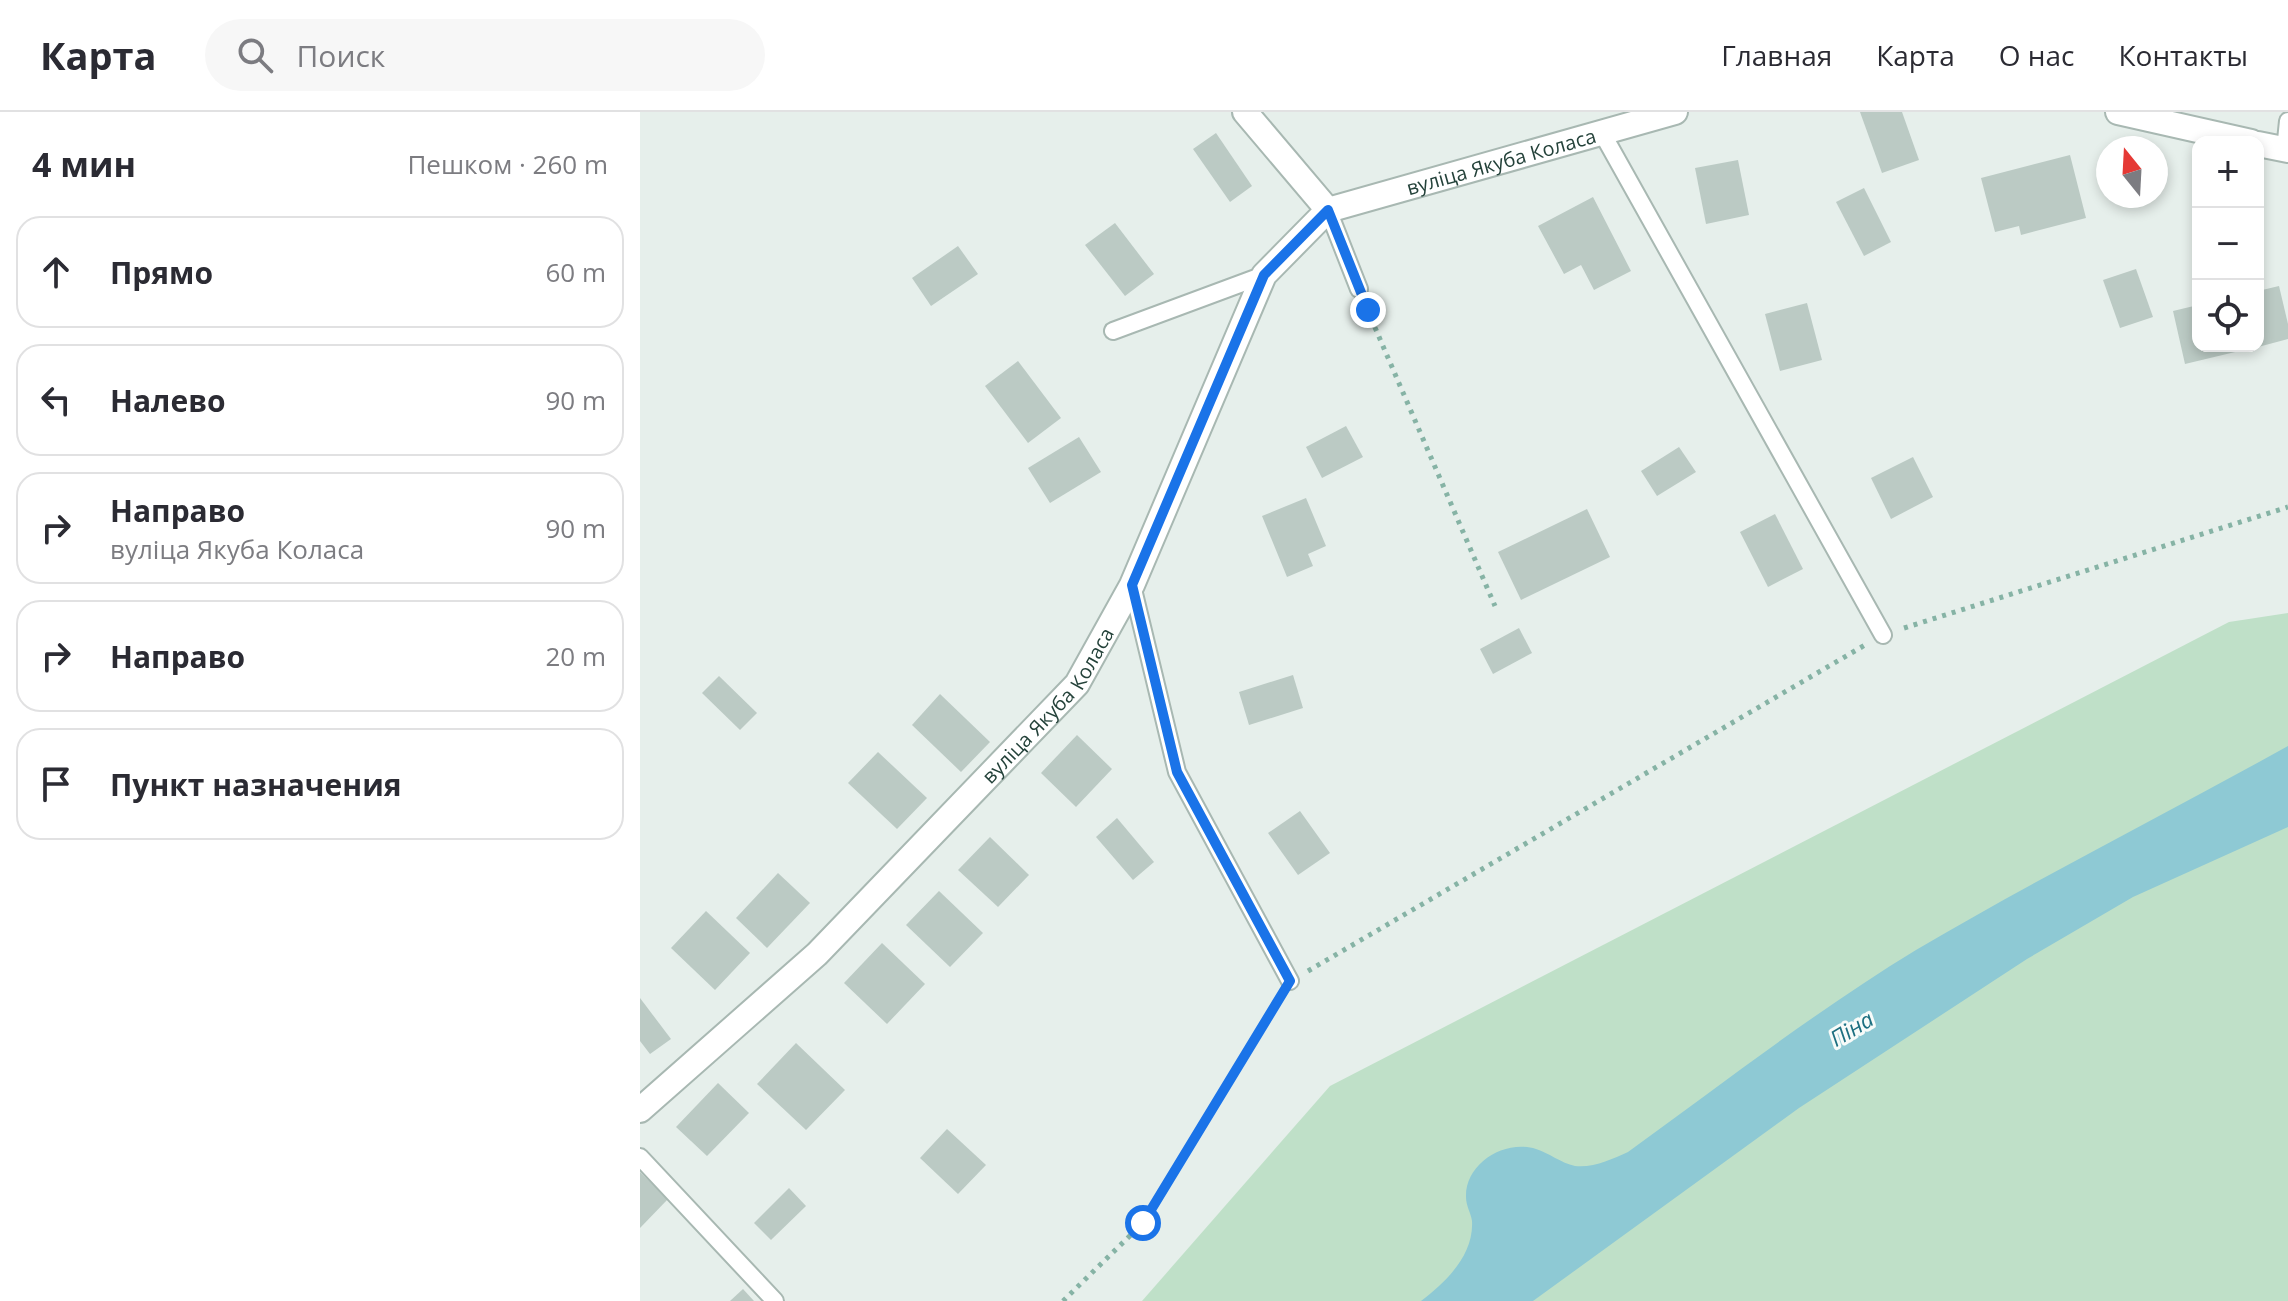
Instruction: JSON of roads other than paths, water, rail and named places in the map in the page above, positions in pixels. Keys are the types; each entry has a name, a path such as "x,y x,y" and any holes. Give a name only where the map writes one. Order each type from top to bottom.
{"street":[{"path":"1245,112 1328,210"},
{"name":"вуліца Якуба Коласа","path":"640,1110 817,954 1077,684 1132,585 1264,275 1328,210 1675,112"},
{"path":"2118,112 2224,136"},
{"path":"2264,145 2287,150"}],"lane":[{"path":"2287,150 2288,121"},
{"path":"1601,131 1883,635"},
{"path":"1328,210 1359,289"},
{"path":"1113,331 1264,275"},
{"path":"1132,585 1177,772 1290,981"},
{"path":"640,1157 775,1301"}],"water":[{"name":"Піна","path":"2288,746 2288,827 2133,897 2027,959 1799,1108 1533,1301 1421,1301 1449,1276 1463,1256 1472,1221 1466,1200 1467,1185 1479,1165 1489,1157 1500,1151 1524,1147 1536,1149 1570,1165 1589,1166 1628,1152 1806,1023 1916,950"}]}
